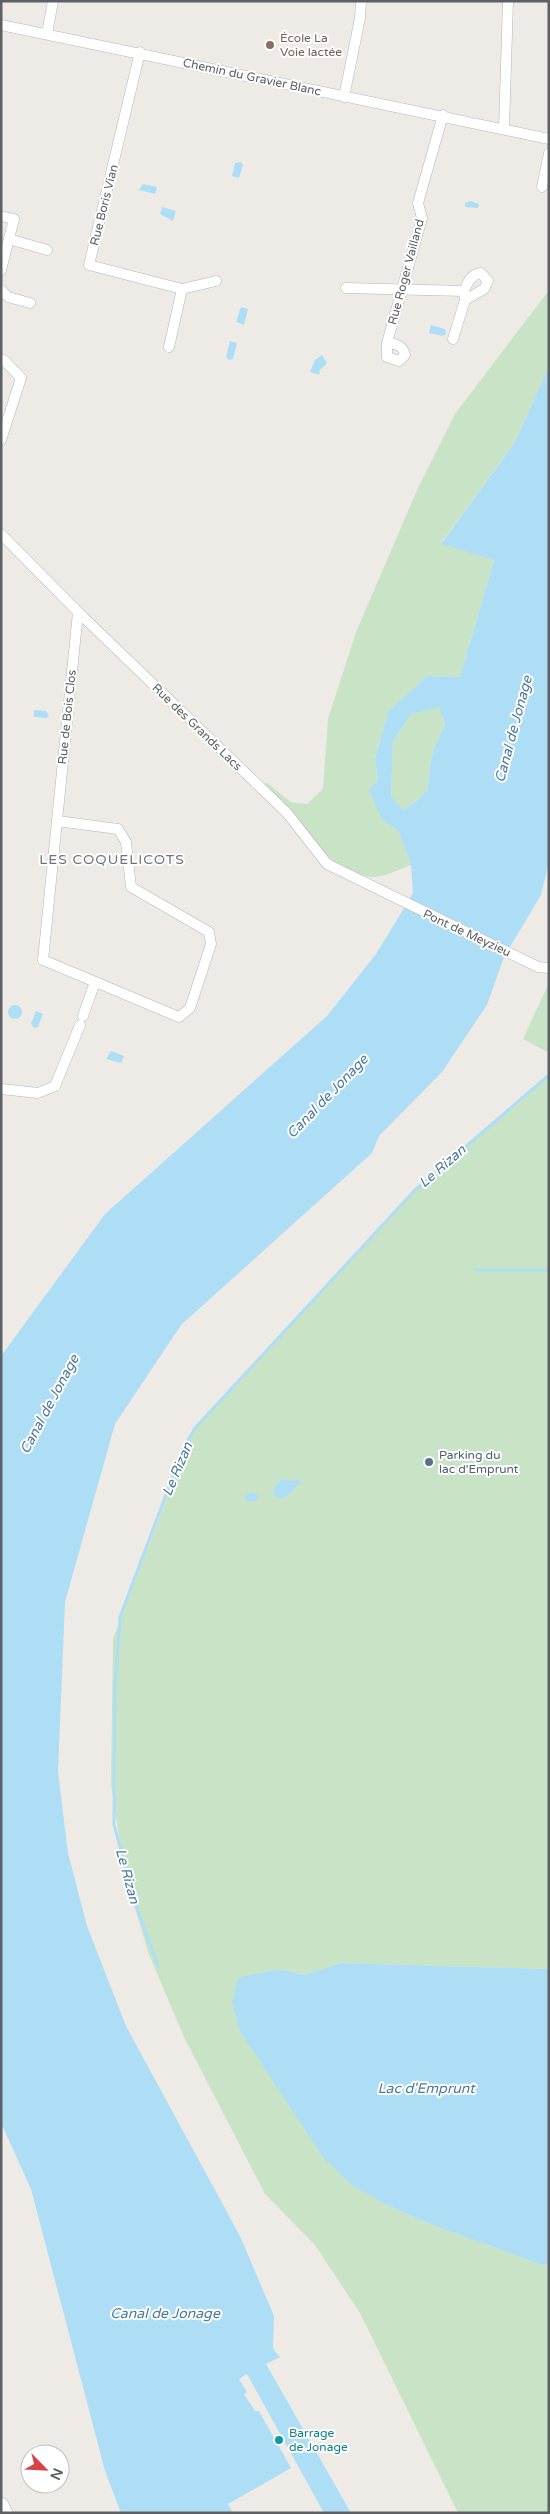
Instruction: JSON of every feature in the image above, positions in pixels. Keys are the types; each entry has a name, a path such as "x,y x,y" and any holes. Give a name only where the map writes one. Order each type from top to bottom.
{"main road":[{"path":"1,2505 5,2513"}],"street":[{"path":"46,34 53,1"},
{"path":"344,97 360,18 361,1"},
{"path":"504,129 508,1"},
{"name":"Chemin du Gravier Blanc","path":"1,24 140,52 344,97 443,115 549,138"},
{"name":"Rue Boris Vian","path":"140,52 89,265 182,289 216,281"},
{"name":"Rue Roger Vailland","path":"387,342 422,218 418,203 443,115"},
{"path":"542,187 549,153"},
{"path":"1,216 14,219 1,270"},
{"path":"9,239 47,250"},
{"path":"346,288 465,295 453,339"},
{"path":"169,348 182,289"},
{"path":"1,290 8,297 30,303"},
{"path":"1,440 21,378 4,360"},
{"name":"Rue des Grands Lacs","path":"1,534 78,612 287,813 327,864 404,903"},
{"name":"Rue de Bois Clos","path":"57,821 118,829 126,842 131,887 209,932 211,944 190,1008 179,1017 43,960 78,612"},
{"name":"Pont de Meyzieu","path":"404,903 538,968 549,968"},
{"path":"1,1089 38,1093 55,1086 95,982"}],"green space":[{"path":"549,290 549,366 515,442 441,543 494,560 460,677 427,676 388,712 375,758 382,820 398,830 411,865 386,875 375,877 355,873 324,853 310,840 261,784 267,783 291,802 307,804 323,789 328,719 356,632 418,488 455,414"},
{"path":"439,706 445,723 432,756 428,787 421,797 403,810 391,796 393,741 411,714"},
{"path":"549,983 549,1053 523,1039"},
{"path":"549,1074 549,1969 341,1963 304,1975 278,1969 232,2003 241,2031 323,2157 387,2205 430,2224 542,2265 549,2264 549,2513 458,2513 360,2313 315,2245 265,2194 184,2037 148,1952 125,1875 111,1784 113,1639 192,1431 415,1189"}],"water":[{"path":"241,162 243,165 239,178 232,176 235,163"},
{"path":"143,184 157,187 155,194 139,190"},
{"path":"471,201 479,204 478,208 465,207 465,203"},
{"path":"162,207 176,211 173,221 160,214"},
{"path":"241,307 248,309 244,325 236,322"},
{"path":"431,325 445,329 446,334 443,336 429,333"},
{"path":"230,341 237,343 233,359 229,360 226,357"},
{"path":"322,355 327,363 320,370 319,375 310,372 315,360"},
{"name":"Canal de Jonage","path":"549,366 549,862 541,895 504,957 487,1005 442,1072 379,1136 372,1153 181,1325 115,1424 65,1602 58,1772 68,1853 87,1926 126,2026 240,2236 274,2316 273,2349 280,2357 266,2364 351,2513 324,2513 247,2374 239,2379 247,2392 244,2394 255,2411 259,2411 291,2468 228,2504 233,2513 121,2513 105,2471 31,2189 1,2123 1,1356 105,1214 327,1016 376,954 413,893 411,865 398,830 382,820 369,789 378,781 375,759 388,712 427,676 460,677 494,560 441,544 515,442","holes":["439,707 445,723 432,756 428,787 421,797 403,810 391,796 393,741 411,714"]},
{"path":"34,710 46,711 49,716 46,718 34,717"},
{"path":"15,1005 20,1007 22,1012 20,1017 15,1019 10,1017 8,1012 10,1007"},
{"path":"36,1011 43,1014 38,1027 34,1028 31,1024"},
{"path":"111,1051 124,1056 121,1063 106,1059"},
{"path":"282,1479 292,1481 299,1479 301,1482 285,1498 278,1498 273,1494 275,1486"},
{"path":"253,1492 259,1496 258,1499 252,1502 244,1499 245,1496"},
{"name":"Lac d'Emprunt","path":"341,1963 549,1969 549,2264 542,2265 430,2224 387,2205 352,2185 323,2157 240,2031 232,2003 238,1978 278,1969 304,1975"}],"waterway":[{"name":"Le Rizan","path":"158,1966 133,1897 114,1824 115,1686 120,1617 184,1447 195,1428 414,1191 549,1075"},
{"path":"475,1270 549,1270"}],"place":[{"name":"École La Voie lactée","path":"270,45"},
{"name":"Parking du lac d'Emprunt","path":"429,1462"},
{"name":"Barrage de Jonage","path":"279,2440"}],"district":[{"name":"LES COQUELICOTS","path":"112,859"}]}
